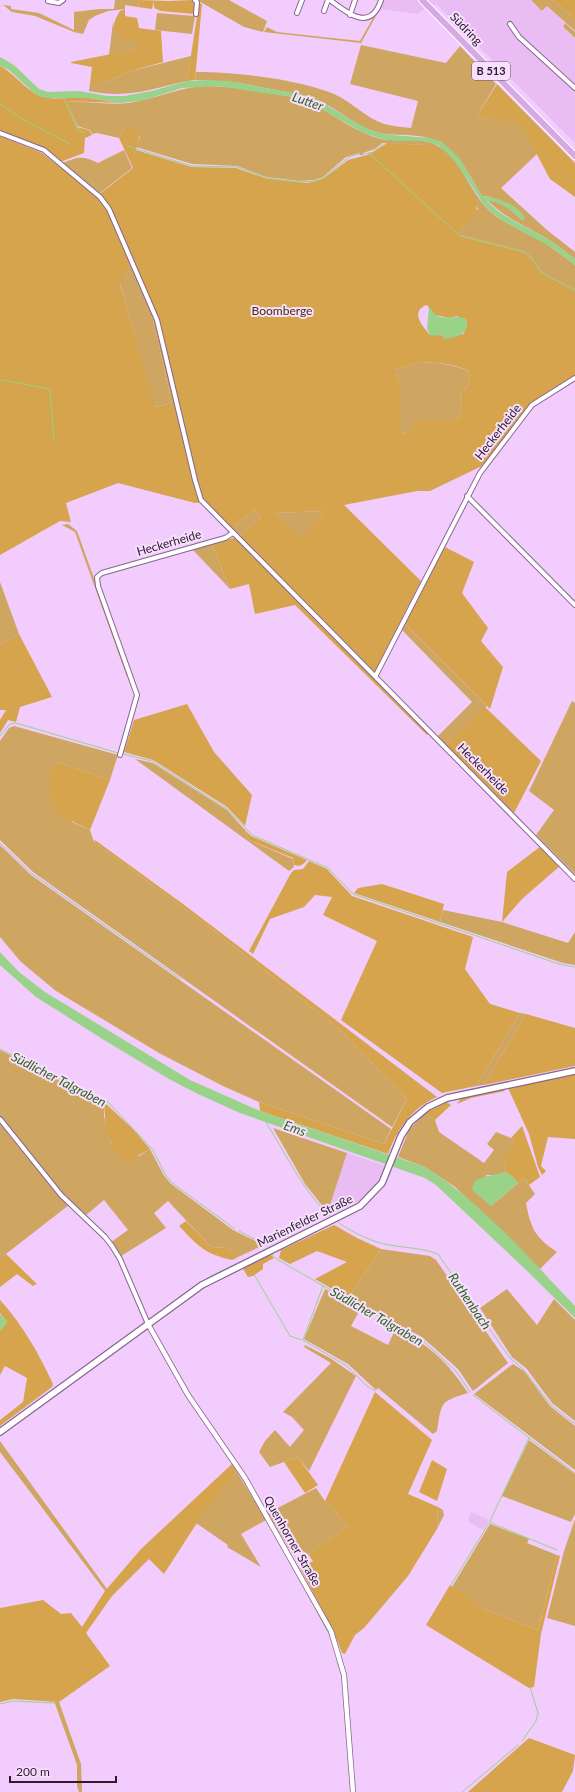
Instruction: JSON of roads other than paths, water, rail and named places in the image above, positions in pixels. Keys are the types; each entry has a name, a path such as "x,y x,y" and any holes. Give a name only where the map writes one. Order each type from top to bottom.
{"main road":[{"name":"Südring","path":"422,0 575,156"},
{"name":"Südring","path":"561,142 575,150"},
{"name":"Marienfelder Straße","path":"0,1432 212,1279 353,1212 365,1203 379,1187 389,1168 405,1128 415,1117 428,1107 447,1098 575,1071"}],"street":[{"path":"48,1 59,3 63,0"},
{"path":"195,0 197,2 196,14"},
{"path":"297,13 302,0"},
{"path":"324,11 329,0 350,15 359,18 372,16 377,12 381,0"},
{"path":"350,15 355,0"},
{"path":"510,24 518,37 575,88"},
{"path":"0,133 44,150 100,197 108,209 157,320 200,496 233,533"},
{"name":"Heckerheide","path":"376,675 480,473 532,405 575,378"},
{"path":"467,496 575,605"},
{"name":"Heckerheide","path":"120,755 137,695 98,586 97,577 102,573 226,538 233,533 376,675 575,878"},
{"path":"0,1119 61,1194 105,1237 112,1246 120,1259 148,1324"},
{"name":"Quenhorner Straße","path":"148,1324 188,1395 245,1478 331,1631 344,1675 353,1792"}],"water":[{"name":"Lutter","path":"0,57 14,65 39,89 48,92 79,91 108,96 124,96 152,91 187,81 213,80 235,82 317,99 356,123 375,132 430,138 442,142 459,158 482,196 494,198 512,205 525,218 522,220 511,210 501,204 487,201 493,207 505,216 544,237 557,246 575,259 575,265 553,248 506,223 491,212 484,205 458,165 438,145 424,141 397,141 382,139 364,133 312,104 290,97 218,86 182,88 141,101 119,103 89,98 46,98 35,94 9,70 0,66"},
{"path":"429,307 437,316 459,317 466,319 467,328 458,336 445,339 440,334 435,336 430,335 427,329"},
{"name":"Ems","path":"0,952 19,972 45,992 190,1080 260,1111 425,1167 466,1197 522,1250 575,1306 575,1318 436,1185 425,1178 240,1113 169,1079 36,997 0,965"},
{"path":"505,1172 512,1176 518,1183 491,1206 472,1190 475,1181"},
{"path":"0,1314 8,1322 0,1331"}],"waterway":[{"path":"63,97 77,128 85,134"},
{"path":"0,104 24,120 70,144"},
{"path":"364,154 373,152 383,144"},
{"path":"127,146 192,166 237,167 266,178 299,182 316,181 323,178 349,157 359,154"},
{"path":"369,153 460,236 524,252 532,259 541,272 575,291"},
{"path":"1,380 50,389 54,440"},
{"path":"0,736 10,724 16,723 118,753"},
{"path":"123,754 152,761 227,809 252,835 328,868 353,894 559,964 575,967"},
{"path":"0,843 31,873 181,979"},
{"name":"Südlicher Talgraben","path":"0,1049 108,1102 153,1150 165,1174 171,1182 235,1229"},
{"name":"Ruthenbach","path":"265,1121 311,1195 331,1217"},
{"name":"Ruthenbach","path":"339,1223 357,1234 376,1242 426,1250 438,1254 509,1357 523,1369 551,1405 575,1424"},
{"name":"Südlicher Talgraben","path":"239,1231 268,1246"},
{"name":"Südlicher Talgraben","path":"272,1254 275,1258 346,1299 420,1338 456,1371 470,1392"},
{"path":"197,1285 211,1276 236,1264"},
{"path":"255,1276 290,1336 302,1340"},
{"path":"323,1286 303,1340 347,1366 367,1386 375,1391"},
{"name":"Südlicher Talgraben","path":"473,1395 575,1473"},
{"path":"529,1438 490,1521 491,1523 557,1550"},
{"path":"451,1585 489,1523"},
{"path":"314,1606 332,1640"},
{"path":"337,1661 341,1674"},
{"path":"522,1741 536,1721 538,1713 530,1687"},
{"path":"0,1704 13,1701 56,1703"},
{"path":"462,1792 518,1745"}],"park label":[{"name":"Boomberge","path":"282,311"}]}
